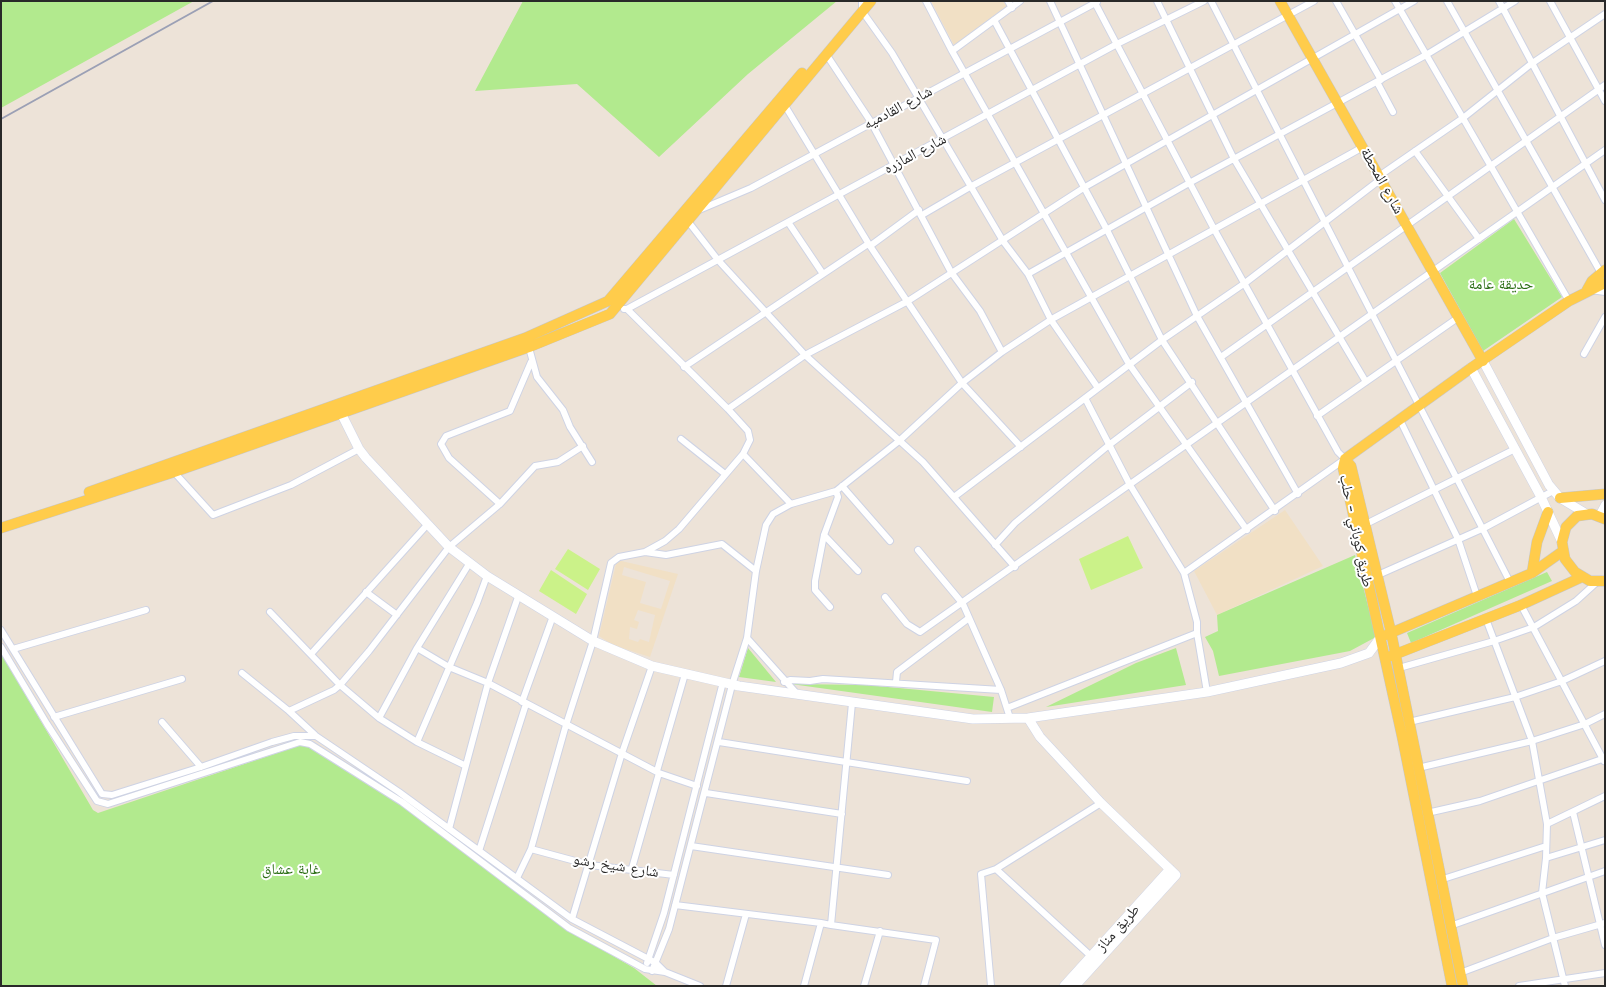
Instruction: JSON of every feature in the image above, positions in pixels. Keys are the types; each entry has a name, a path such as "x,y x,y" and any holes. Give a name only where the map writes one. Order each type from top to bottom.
{"main road":[{"path":"783,102 862,4 872,1"},
{"name":"شارع المحطة","path":"1280,1 1483,361"},
{"path":"612,305 783,102 826,54 862,4"},
{"path":"1,523 338,409 527,342 612,305 687,220 692,209"},
{"path":"1345,459 1472,368 1588,290 1603,276"},
{"path":"1483,361 1556,495 1585,514 1602,516"},
{"path":"1472,368 1541,497 1570,566 1582,577 1601,583"},
{"path":"338,409 359,449 449,548 518,597 593,641 652,666 728,683 799,696 973,719 1008,713 1028,718 1207,692 1341,663 1369,652 1380,638 1391,632 1532,573 1563,546 1566,527 1570,521 1585,514"},
{"path":"1,528 174,472 338,409"},
{"name":"طريق كوباني - حلب","path":"1345,459 1351,466 1391,632 1440,880 1438,894 1450,926 1463,986"},
{"name":"طريق كوباني - حلب","path":"1345,459 1343,468 1438,894 1452,986"},
{"path":"1556,495 1605,494"},
{"path":"1532,573 1537,542 1548,512"},
{"path":"1369,652 1384,657 1396,655 1486,619 1582,577"},
{"path":"1028,718 1040,738 1101,802"},
{"name":"طريق مناز","path":"1075,986 1095,959 1173,872 1101,802"},
{"name":"طريق مناز","path":"1064,986 1095,959"}],"street":[{"path":"926,1 952,52 1068,253 1129,364 1161,406 1186,446 1247,530"},
{"path":"1008,1 1012,8"},
{"path":"952,52 1020,1"},
{"path":"1050,1 1197,316 1222,357 1246,404 1298,494"},
{"path":"1157,1 1234,159 1314,291 1366,382"},
{"name":"شارع المازره","path":"627,310 1117,44 1204,1"},
{"path":"1211,1 1324,222 1349,266 1395,362 1459,479 1510,582"},
{"path":"684,367 823,274 920,213 1314,1"},
{"path":"1336,1 1355,34 1393,112"},
{"path":"1395,1 1569,302"},
{"path":"728,409 805,355 908,301 1084,187 1414,1"},
{"path":"1447,1 1603,276"},
{"path":"1499,1 1605,200"},
{"path":"1028,274 1191,182 1280,136 1426,55 1515,1"},
{"path":"1550,1 1605,101"},
{"path":"1096,2 1214,229 1317,416 1338,452 1345,459 1184,573"},
{"name":"شارع القادميه","path":"692,209 751,188 814,155 870,122 1096,2"},
{"path":"862,4 1002,241 1028,274 1051,320 1098,388"},
{"path":"954,497 1129,364 1245,283 1415,151 1463,118 1531,64 1605,14"},
{"path":"994,20 1011,48 1107,230 1162,340 1192,382 1274,511"},
{"path":"826,54 870,122 951,272 980,311 1002,352"},
{"path":"1222,357 1526,140 1560,118 1605,84"},
{"path":"783,102 869,245 962,383 1021,447"},
{"path":"645,969 664,913 697,786 728,683 747,638 756,571 766,524 773,514 791,504 836,490 842,486 899,441 962,383 1002,352 1051,320 1129,275 1363,148"},
{"path":"885,597 907,624 920,632 963,604 1605,150"},
{"path":"1415,151 1479,239"},
{"path":"687,220 718,260 805,355 923,462 1015,567"},
{"path":"788,222 823,274"},
{"path":"1588,290 1605,292"},
{"path":"612,305 627,310 728,409 748,432 750,440 743,454 679,529 665,541 645,552"},
{"path":"1317,416 1459,317"},
{"path":"1584,354 1605,318"},
{"path":"527,342 531,362 537,377 563,410 570,427 592,462"},
{"path":"500,504 448,458 441,444 446,436 510,411 531,362"},
{"path":"995,545 1015,523 1108,445 1192,382"},
{"path":"1085,398 1130,486 1184,573 1197,622 1197,633 1207,692"},
{"path":"1400,420 1458,539 1477,596"},
{"path":"681,439 726,474"},
{"path":"289,711 334,690 397,615 449,548 500,504 535,466 558,462 583,446"},
{"path":"174,472 213,515 291,484 359,449"},
{"path":"1366,524 1436,491 1515,450"},
{"path":"743,454 791,504"},
{"path":"842,486 890,541"},
{"path":"830,607 815,590 824,535 838,497 836,490"},
{"path":"1378,576 1484,528 1541,497 1556,495"},
{"path":"1602,516 1605,505"},
{"path":"311,654 427,525"},
{"path":"824,535 858,571"},
{"path":"517,878 530,849 593,641 611,563 619,557 645,552 666,554 722,544 756,571"},
{"path":"918,550 963,604 1001,690 1008,713 1197,633"},
{"path":"379,718 417,648 469,564"},
{"path":"417,742 477,603 486,576"},
{"path":"1399,668 1494,641 1534,627 1601,583"},
{"path":"366,592 397,615"},
{"path":"449,829 464,765 488,683 518,597"},
{"path":"1427,813 1480,801 1604,759 1521,604"},
{"path":"13,650 146,610"},
{"path":"270,612 340,684 379,718 417,742 464,765"},
{"path":"479,851 524,702 553,616"},
{"path":"896,682 897,672 970,618"},
{"path":"1486,619 1532,741 1547,824 1542,893 1565,982"},
{"path":"1,630 102,794 112,795 294,736 316,736"},
{"path":"747,638 784,682 799,696"},
{"path":"1,647 47,724 97,801 108,804 300,742 310,744 402,802 569,928 645,969 665,972 700,986"},
{"path":"417,648 449,667 488,683 658,772 697,786"},
{"path":"1409,722 1515,697 1562,681 1605,661"},
{"path":"572,919 590,865 622,754 652,666"},
{"path":"242,673 289,711 316,736 399,792 572,919 648,961 656,963 665,972"},
{"path":"632,868 685,674"},
{"path":"54,717 182,679"},
{"path":"784,682 790,680 810,681 823,679 896,682 1001,690"},
{"path":"652,971 669,929 706,793 719,742 728,683"},
{"path":"831,925 852,703"},
{"path":"1418,768 1532,741 1585,724 1605,714"},
{"path":"162,722 201,767"},
{"path":"719,742 967,782"},
{"path":"706,793 842,814"},
{"path":"1547,824 1605,796"},
{"path":"991,986 981,874 996,869 1101,802"},
{"path":"1573,812 1602,924 1605,945"},
{"path":"1546,858 1605,840"},
{"path":"691,846 888,875"},
{"path":"1440,880 1546,846"},
{"name":"شارع شيخ رشو","path":"530,849 590,865 632,868 674,875"},
{"path":"996,869 1095,959"},
{"path":"1450,926 1605,872"},
{"path":"675,905 821,923 936,940 924,986"},
{"path":"726,986 746,914"},
{"path":"804,986 821,923"},
{"path":"1460,973 1553,938 1602,924"},
{"path":"864,986 880,931"},
{"path":"1519,986 1565,982 1605,973"}],"shaded area":[{"path":"931,1 1003,1 1008,8 954,45"},
{"path":"1285,510 1323,566 1217,615 1194,571"},
{"path":"617,560 678,574 650,657 613,645 599,636","holes":["624,567 670,581 661,609 640,603 646,582 622,575","638,610 655,615 649,642 640,639 638,642 629,639 630,627 637,629 639,622 634,620"]}],"green space":[{"path":"1,1 194,1 1,108"},
{"path":"523,1 837,1 748,74 659,157 577,84 475,91"},
{"name":"حديقة عامة","path":"1514,219 1562,297 1483,351 1440,273"},
{"path":"1128,536 1143,568 1091,590 1079,559"},
{"path":"568,549 600,569 588,590 555,569"},
{"path":"1355,555 1376,637 1350,651 1219,676 1213,651 1205,637 1218,631 1217,615"},
{"path":"551,570 587,594 576,614 539,591"},
{"path":"1547,572 1552,581 1411,643 1407,633"},
{"path":"748,648 776,682 739,677"},
{"path":"1176,648 1186,685 1046,707 1136,663"},
{"name":"غابة عشاق","path":"1,653 93,810 98,813 307,743 394,798 568,930 634,968 657,986 1,986"},
{"path":"791,684 867,685 994,697 992,712"}],"railway":[{"path":"1,119 213,1"}]}
